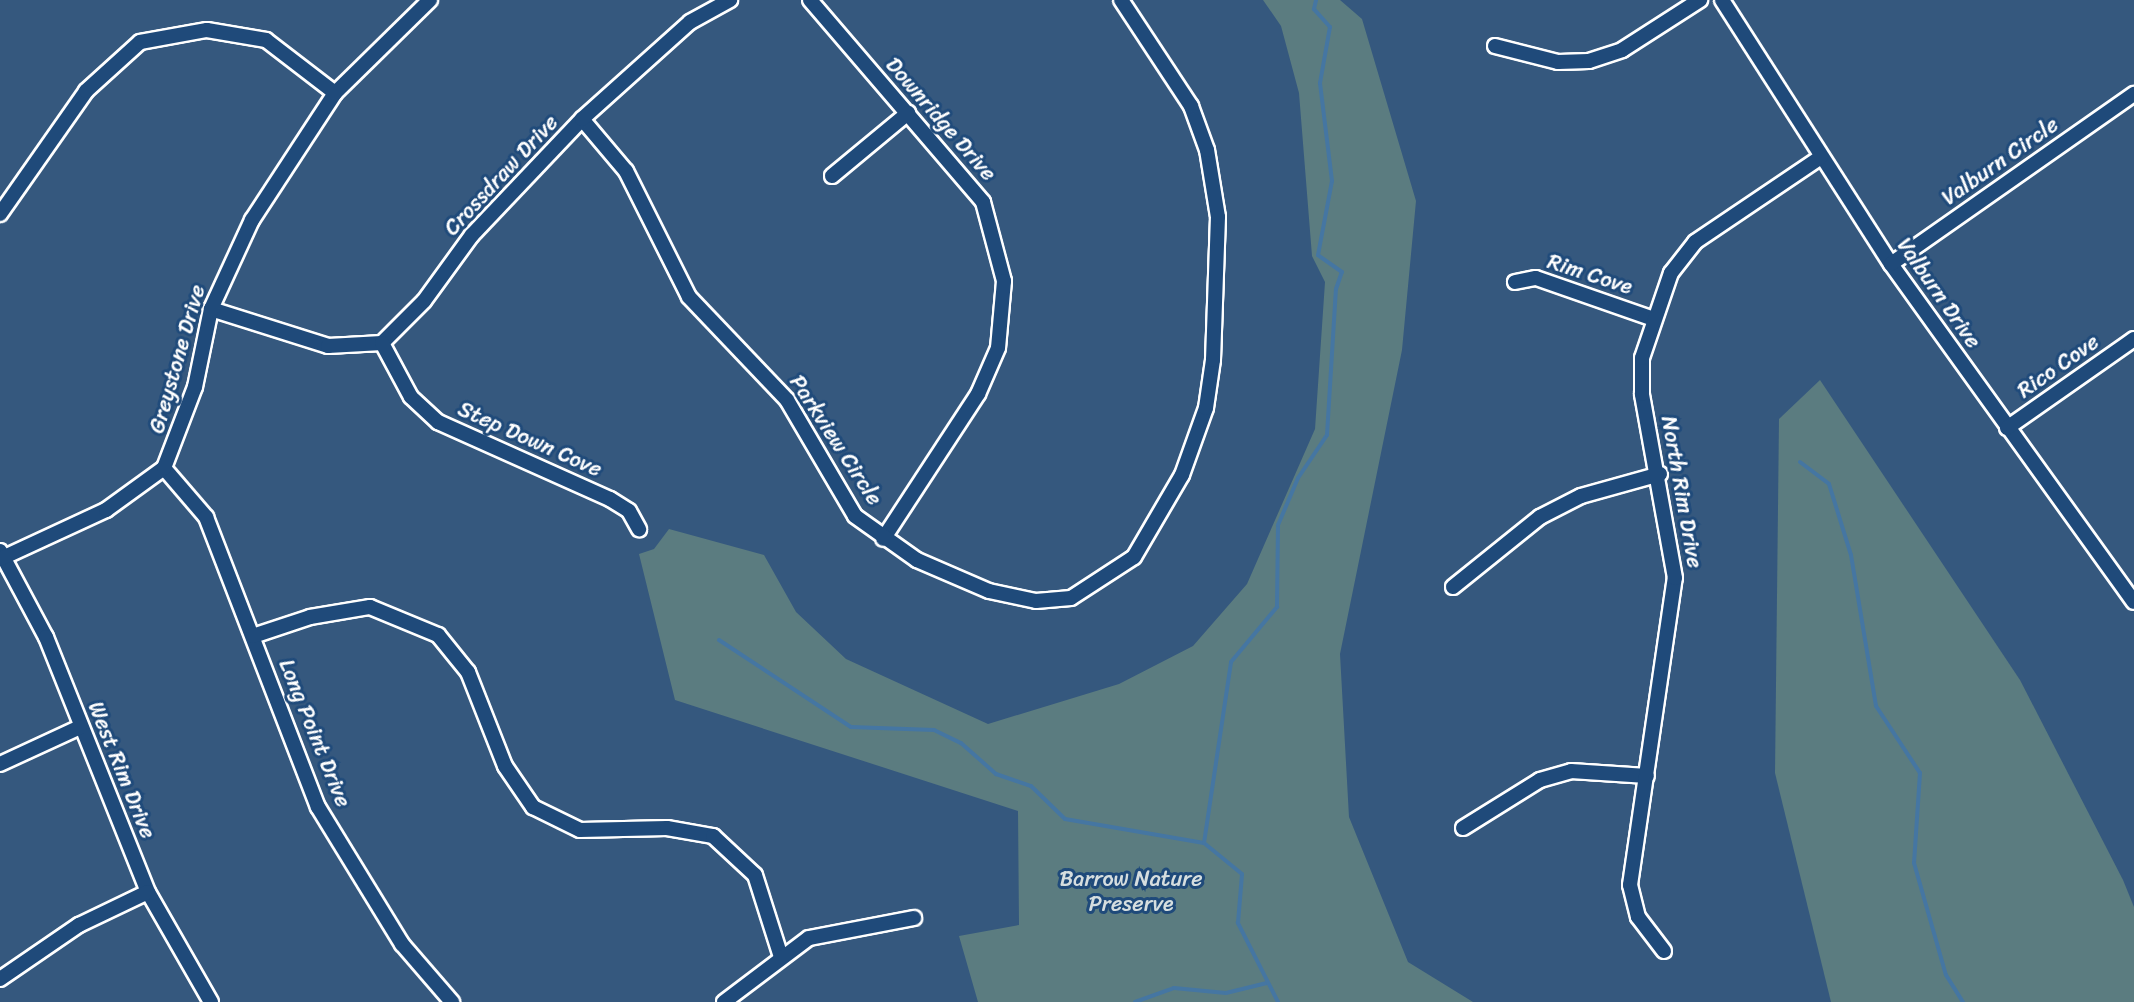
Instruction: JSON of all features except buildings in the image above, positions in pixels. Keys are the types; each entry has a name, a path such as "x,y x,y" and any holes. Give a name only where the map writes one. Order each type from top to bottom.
{"street":[{"name":"Greystone Drive","path":"1,555 106,510 164,468 178,444 211,309 246,231 335,93 430,0"},
{"name":"Crossdraw Drive","path":"382,343 424,301 472,235 582,119 690,22 730,0"},
{"name":"Downridge Drive","path":"810,0 983,202 997,242 1004,310 998,348 978,394 883,539"},
{"name":"Parkview Circle","path":"582,119 626,171 689,297 774,384 855,516 883,539 989,591 1036,601 1071,598 1134,557 1182,475 1211,372 1218,217 1207,150 1191,106 1121,0"},
{"path":"1495,46 1558,62 1589,61 1622,50 1700,0"},
{"name":"Valburn Drive","path":"1722,0 1891,264 2134,602"},
{"path":"0,214 86,91 140,42 207,30 266,40 335,93"},
{"name":"Valburn Circle","path":"1891,264 2134,94"},
{"path":"832,176 908,113"},
{"name":"North Rim Drive","path":"1664,951 1638,917 1630,885 1675,578 1660,474 1642,394 1651,318 1671,273 1695,242 1821,157"},
{"name":"Rim Cove","path":"1515,282 1536,278 1651,318"},
{"path":"211,309 328,346 382,343"},
{"name":"Rico Cove","path":"2007,428 2134,339"},
{"name":"Step Down Cove","path":"382,343 411,397 438,422 610,499 629,511 639,529"},
{"name":"Long Point Drive","path":"164,468 206,517 318,807 402,944 452,1002"},
{"path":"1453,587 1540,517 1581,496 1660,474"},
{"name":"West Rim Drive","path":"1,555 46,637 148,892 211,1002"},
{"path":"253,636 310,617 370,607 438,635 468,672 505,766 533,807 580,830 692,829 721,840 755,875 780,954"},
{"path":"0,764 80,727"},
{"path":"1463,828 1540,780 1571,771 1647,776"},
{"path":"0,979 79,925 148,892"},
{"path":"724,1002 780,954 809,938 914,918"}],"green space":[{"name":"Barrow Nature Preserve","path":"1263,0 1340,0 1362,19 1416,201 1402,350 1340,654 1349,817 1408,962 1473,1002 978,1002 959,936 1019,925 1018,811 675,700 639,554 654,549 669,529 764,555 796,612 846,659 988,724 1119,684 1193,646 1247,584 1315,429 1325,282 1312,256 1299,93 1281,26"},
{"path":"1820,380 2020,680 2123,880 2134,907 2134,1002 1831,1002 1775,773 1779,419"}],"waterway":[{"path":"1278,1002 1238,923 1242,874 1204,843 1231,662 1277,607 1278,525 1298,478 1327,435 1336,289 1342,272 1318,255 1332,181 1320,83 1330,27 1314,9 1316,0"},
{"path":"1800,462 1829,484 1851,555 1876,706 1920,773 1914,863 1946,975 1963,1002"},
{"path":"719,640 851,727 934,730 961,743 996,774 1031,786 1065,819 1204,843"},
{"path":"1135,1002 1174,988 1226,993 1267,983"}]}
